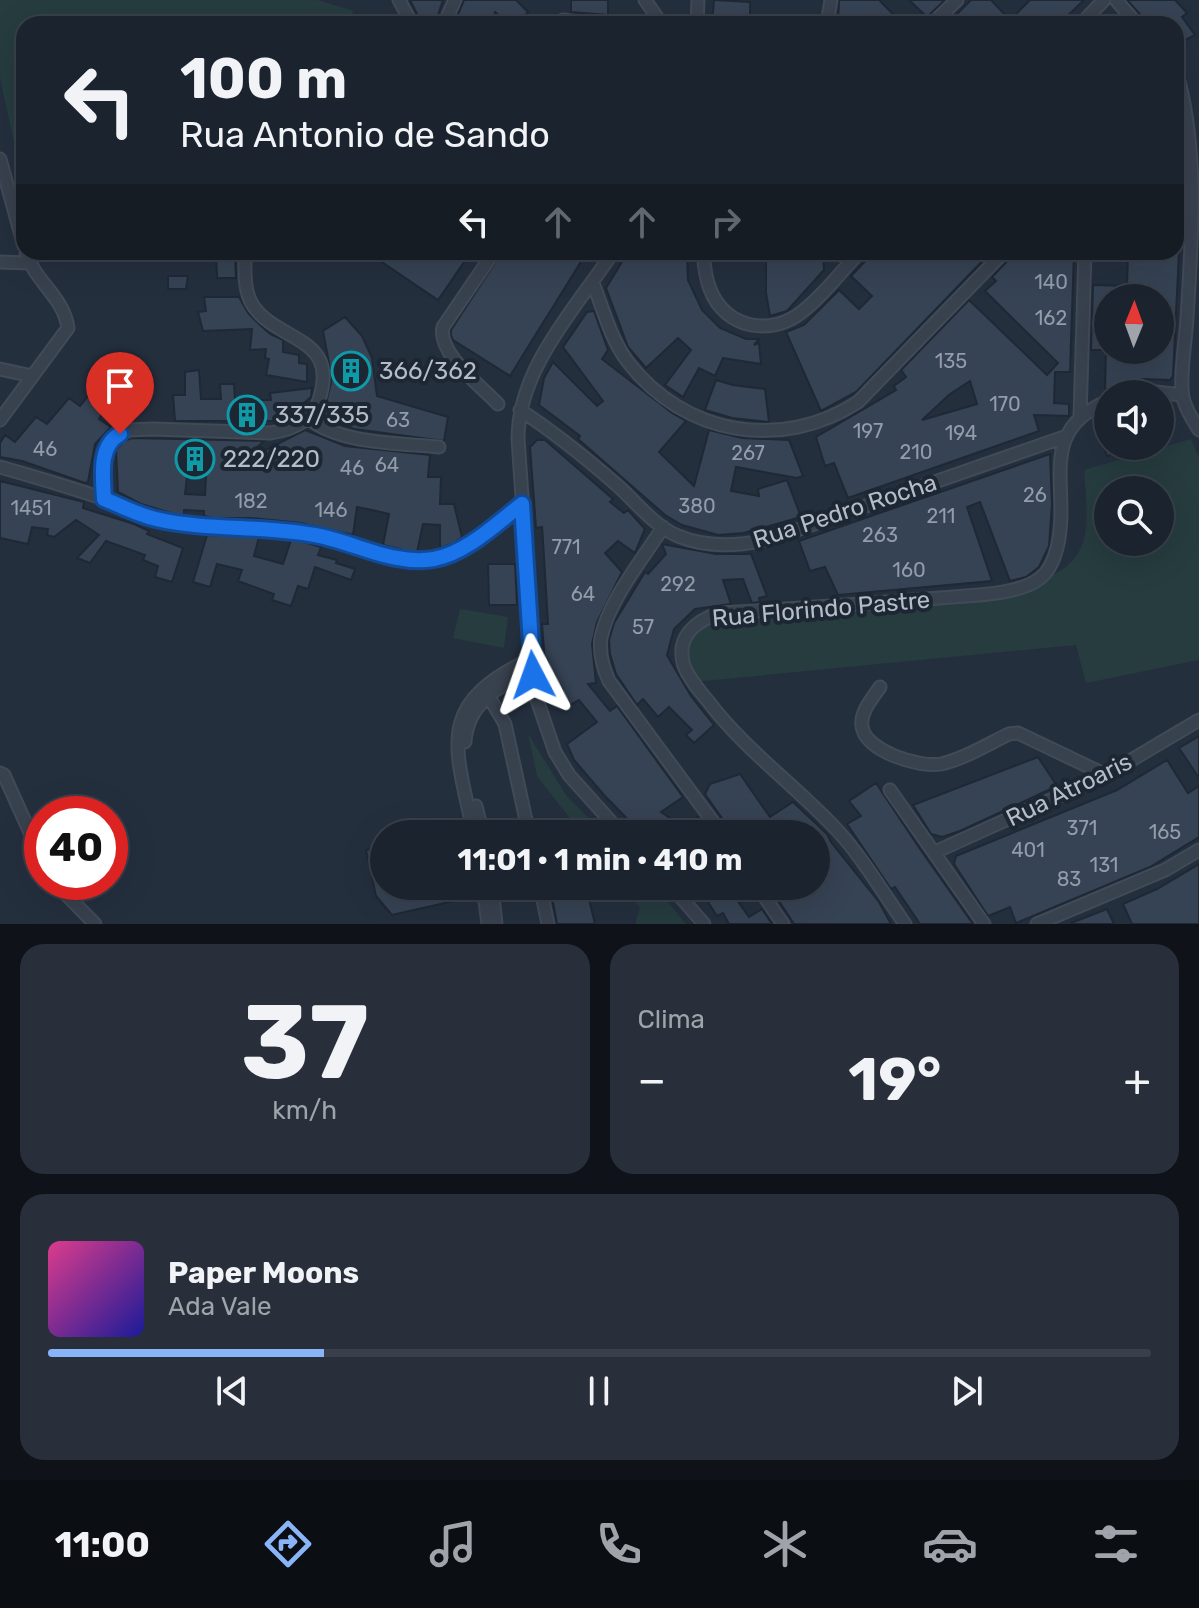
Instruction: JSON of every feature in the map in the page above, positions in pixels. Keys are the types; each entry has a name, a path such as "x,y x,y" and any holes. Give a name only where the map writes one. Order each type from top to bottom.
{"street":[{"path":"940,16 957,0"},
{"path":"1089,16 1104,0"},
{"path":"1116,0 1130,16"},
{"path":"1184,89 1195,144 1195,192 1182,395 1199,430"},
{"path":"0,160 16,218"},
{"path":"0,420 68,328 66,312 30,260"},
{"path":"104,499 105,453 108,444 120,434 130,430 153,429 270,433 289,430 308,418 317,406 323,371 320,362 299,339 254,307 247,292 245,260"},
{"path":"489,260 443,327 441,336 445,349 498,404"},
{"path":"608,260 534,373 520,410 518,439 531,659 543,724 555,752 583,792 609,820"},
{"path":"705,260 710,289 717,302 726,313 757,327 784,323 803,311 849,262"},
{"path":"593,283 626,360 667,399 717,424 790,431 835,417 858,402 996,260"},
{"path":"1080,417 1085,260"},
{"path":"0,369 32,376"},
{"path":"1174,394 1182,395"},
{"path":"1064,437 1080,417 1094,409"},
{"name":"Rua Pedro Rocha","path":"520,410 565,441 663,527 676,535 707,544 751,544 1064,437"},
{"path":"308,418 316,425 339,434 439,447"},
{"name":"Rua Florindo Pastre","path":"905,924 837,830 721,719 685,669 683,644 687,632 695,624 720,613 985,594 1031,584 1048,570 1059,540 1062,522 1060,453 1064,437"},
{"path":"0,467 104,499 153,518 177,523 288,530 319,535 398,558 422,561 447,556 460,549 522,504"},
{"path":"663,527 609,614 601,638 603,667 609,681 712,820"},
{"path":"471,820 459,760 461,716 486,692 531,659"},
{"path":"480,820 465,744 470,719 486,692 512,680 533,675"},
{"path":"880,687 865,709 863,732 875,745 908,762 920,765 943,763 1009,734 1018,733 1106,775"},
{"path":"486,692 505,724 526,820"},
{"name":"Rua Atroaris","path":"935,852 1106,775 1199,720"},
{"path":"0,773 4,775 24,819"},
{"path":"890,790 984,924"},
{"path":"1037,924 1165,870 1199,850"},
{"path":"72,900 95,924"},
{"path":"485,900 488,924"},
{"path":"493,900 496,924"},
{"path":"543,900 548,924"},
{"path":"683,900 704,924"},
{"path":"767,900 783,924"}],"green space":[{"path":"0,0 318,0 354,11 351,16 16,16 16,152 0,78"},
{"path":"1191,439 1199,457 1199,660 1086,683 1076,645 693,682 682,657 695,624 720,613 1030,584 1067,566 1077,554 1083,541 1087,509 1084,470 1119,460 1174,460 1174,444"},
{"path":"460,609 508,617 504,648 453,638"},
{"path":"528,734 566,795 590,820 571,820 537,776"},
{"path":"634,900 666,900 686,924 635,924 640,908"}],"building":[{"path":"410,0 443,0 438,16 418,16"},
{"path":"464,0 516,0 528,12 524,16 500,16 495,12 494,16 457,16"},
{"path":"571,0 608,0 608,15 571,12"},
{"path":"714,0 750,2 750,16 713,16"},
{"path":"839,0 879,0 895,16 838,16"},
{"path":"909,0 945,0 928,16"},
{"path":"971,0 991,0 1006,16 955,16"},
{"path":"1030,0 1084,0 1067,16 1014,16"},
{"path":"1127,0 1175,0 1187,13 1183,16 1142,16"},
{"path":"1184,20 1195,35 1184,41"},
{"path":"216,260 235,260 236,278 217,278"},
{"path":"379,260 466,260 438,300"},
{"path":"497,260 582,260 510,376 453,340 451,330"},
{"path":"623,260 687,260 688,280 702,310 720,328 746,339 759,339 754,345 759,343 761,364 723,358 715,376 699,368 683,397 665,385 691,350 678,338 646,368 628,347 606,288"},
{"path":"766,260 823,260 824,270 787,311 770,316"},
{"path":"866,260 983,260 856,392 821,411 786,332 804,325 839,290 859,309 872,296 851,276"},
{"path":"1008,260 1074,260 1070,372 1055,372 1054,403 1069,404 1069,416 1034,415 1039,431 848,498 834,463 825,466 816,437 896,390 894,386 906,377 901,370 969,300 1047,375 1058,363 985,291 996,281 992,277","holes":["970,381 977,404 922,420 950,394"]},
{"path":"1128,260 1179,260 1174,355 1174,284 1127,284"},
{"path":"168,276 188,276 186,289 168,289"},
{"path":"1093,285 1094,285 1094,350 1091,350"},
{"path":"204,297 239,297 259,324 283,340 283,352 299,355 299,363 307,364 307,382 266,375 269,359 265,358 266,349 250,350 252,329 203,331 198,312 206,311"},
{"path":"594,311 608,350 602,359 686,421 659,452 694,486 709,430 742,438 789,440 803,476 797,478 736,467 731,491 759,496 758,489 787,480 801,517 744,533 718,535 682,525 665,515 578,439 580,436 539,405 544,378 553,362 597,406 603,401 563,347 587,312"},
{"path":"345,317 362,336 372,358 377,396 448,417 444,441 354,429 325,419 332,379 323,331"},
{"path":"1106,364 1174,364 1170,380 1105,380"},
{"path":"199,370 201,399 221,399 220,384 234,384 235,400 271,400 270,393 312,388 311,397 283,421 175,421 173,395 185,395 185,372"},
{"path":"716,380 765,389 769,422 732,418 705,410"},
{"path":"91,392 108,405 99,419 111,427 95,444 88,482 0,457 0,443 5,435 15,442 36,417 47,424 69,398 80,406"},
{"path":"305,430 345,446 430,455 428,477 441,477 440,504 454,504 462,537 440,548 440,525 423,524 417,552 408,551 383,545 389,514 372,510 357,507 353,535 301,523 213,518 204,516 204,511 184,510 184,515 174,514 141,504 118,492 116,450 132,438 264,441 240,463","holes":["187,477 206,477 205,495 185,494"]},
{"path":"537,440 545,440 613,499 610,502 624,513 628,510 645,529 635,553 618,541 605,553 622,572 597,622 592,644 596,683 588,684 610,711 617,706 683,797 661,812 673,820 628,820 574,760 567,744 597,722 579,700 565,708 552,688 547,689 542,624 548,624 543,541 542,527 536,528 530,447"},
{"path":"1050,454 1052,505 1049,546 1039,567 1026,577 1010,581 980,502 967,507 992,581 838,595 825,567 810,571 799,541"},
{"path":"0,481 84,502 83,508 134,524 149,531 147,534 183,548 172,582 155,577 158,566 143,560 145,555 106,541 90,563 77,558 99,535 76,520 54,537 47,535 48,529 32,527 28,544 0,538"},
{"path":"207,535 259,537 254,556 283,564 291,540 297,540 321,547 318,555 355,569 351,580 315,567 308,589 298,586 291,606 272,600 274,594 238,581 242,570 217,564 210,587 193,582"},
{"path":"662,544 716,554 751,554 767,596 759,598 760,602 752,603 743,579 723,580 731,604 695,609 674,629 667,655 691,696 714,725 694,743 686,735 692,730 669,707 658,717 643,699 637,705 616,674 610,654 609,640 614,623 645,572 648,574 666,554"},
{"path":"488,564 515,564 517,605 489,605"},
{"path":"1199,736 1199,778 1179,748"},
{"path":"1038,757 1057,786 960,831 942,837 931,834 913,805"},
{"path":"1167,760 1188,793 1199,786 1199,837 1150,867 1016,923 1010,907 988,916 954,864 956,856 1117,790"},
{"path":"740,774 770,817 793,802 812,820 723,820 705,794 710,784"},
{"path":"876,783 973,924 920,924 895,887 891,889 847,824 861,816 849,801"},
{"path":"830,840 879,902 891,924 794,924 778,900 830,900"},
{"path":"1199,864 1199,924 1132,924 1123,904 1157,889"},
{"path":"379,900 458,900 392,915"},
{"path":"553,900 589,900 595,924 557,924"},
{"path":"743,900 739,903 749,917 762,909 772,924 729,924 723,913 717,916 708,902"},
{"path":"1107,909 1114,924 1071,924 1071,923"}],"place":[{"name":"366/362","path":"351,371"},
{"name":"337/335","path":"247,415"},
{"name":"222/220","path":"195,459"}],"route":[{"path":"120,434 113,437 105,453 104,499 153,518 177,523 288,530 319,535 398,558 422,561 447,556 460,549 522,504 533,675"}]}
